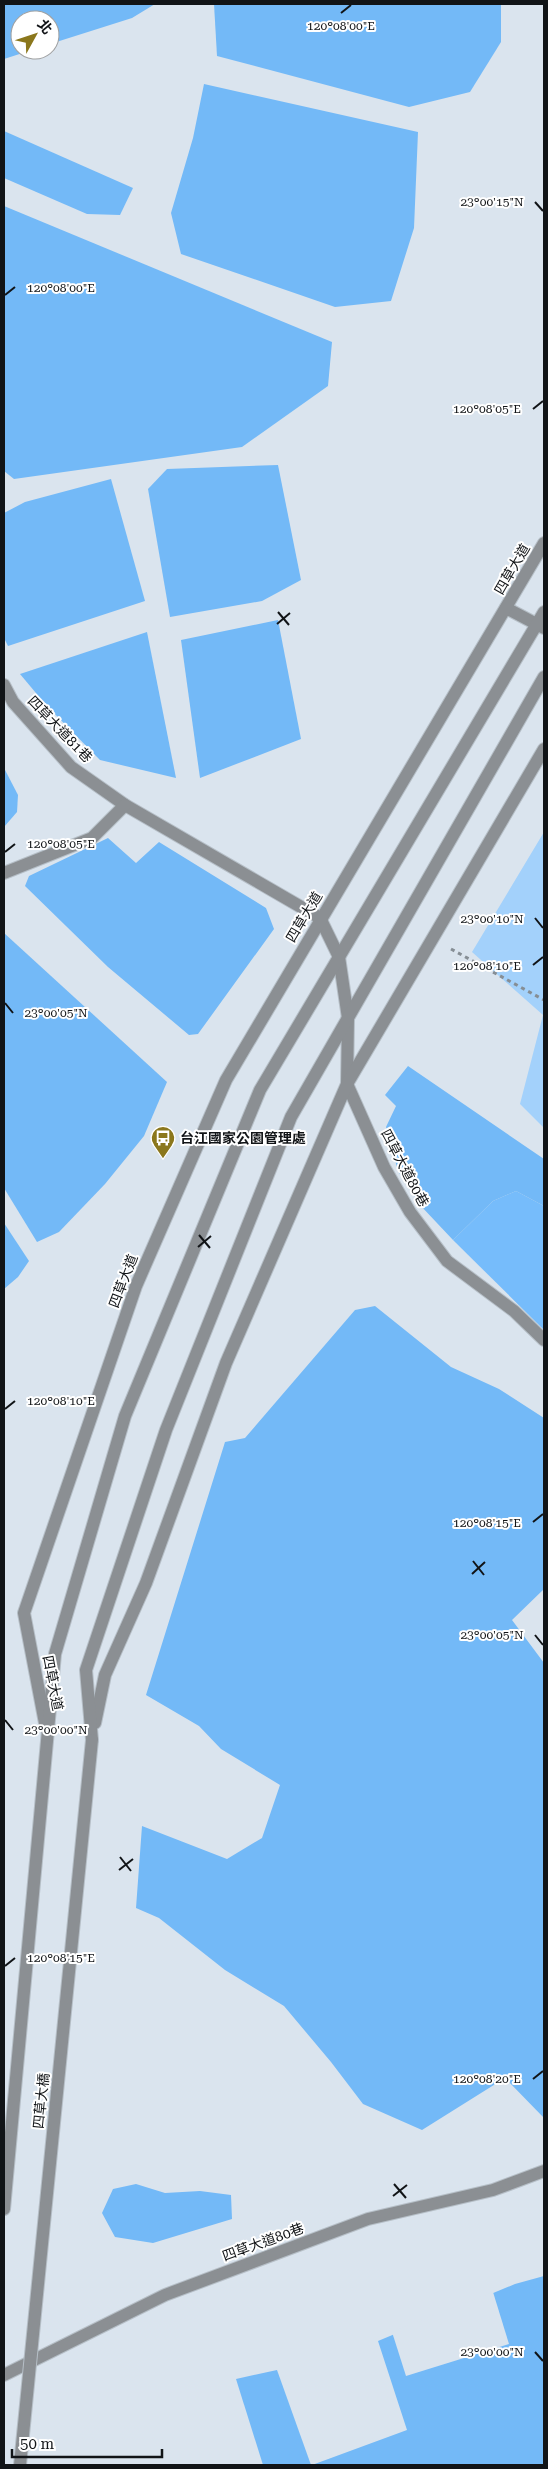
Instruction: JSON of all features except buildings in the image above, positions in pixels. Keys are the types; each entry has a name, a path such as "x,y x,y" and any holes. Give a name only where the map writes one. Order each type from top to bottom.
{"street":[{"name":"四草大道","path":"49,1740 24,1613 136,1286 226,1080 320,918 544,544"},
{"path":"506,608 541,626"},
{"name":"四草大道","path":"49,1740 56,1654 126,1416 260,1090 541,626 544,612"},
{"path":"92,1740 86,1670 166,1430 291,1117 544,677"},
{"name":"四草大道81巷","path":"4,685 13,702 71,767 125,805 320,918"},
{"path":"92,1740 105,1675 146,1583 226,1364 347,1084 544,749"},
{"path":"4,873 92,838 125,805"},
{"name":"四草大道80巷","path":"320,918 339,957 348,1018 347,1084 384,1167 410,1212 447,1261 514,1311 544,1340"},
{"name":"四草大橋","path":"4,2210 49,1740"},
{"name":"四草大橋","path":"20,2465 92,1740"},
{"name":"四草大道80巷","path":"4,2375 174,2291 368,2219 493,2190 544,2170"}],"path":[{"path":"451,949 544,1000"}],"shaded area":[{"path":"4,4 155,4 132,18 60,41 60,10 10,10 10,57 4,59"},
{"path":"214,4 501,4 501,42 470,92 409,107 217,56"},
{"path":"204,84 418,132 414,228 391,301 335,307 181,254 171,213 193,138"},
{"path":"4,131 133,188 120,215 87,214 4,178"},
{"path":"4,206 332,342 328,386 242,447 14,479 4,471"},
{"path":"278,465 301,580 262,601 170,617 148,489 167,469"},
{"path":"111,479 145,601 8,646 4,638 4,513 25,502"},
{"path":"278,620 301,739 200,778 181,640"},
{"path":"147,632 176,778 100,760 46,705 20,674"},
{"path":"4,768 18,795 17,812 4,827"},
{"path":"544,832 544,1128 520,1104 543,1015 472,952"},
{"path":"108,838 136,863 159,842 266,908 274,929 198,1034 189,1035 108,967 25,886 29,876"},
{"path":"4,933 167,1082 144,1136 105,1184 59,1232 37,1242 4,1188"},
{"path":"408,1066 544,1159 544,1206 516,1191 493,1201 453,1240 420,1205 398,1171 386,1127 396,1106 385,1095"},
{"path":"516,1191 544,1206 544,1330 453,1240 493,1201"},
{"path":"4,1223 29,1261 18,1277 4,1289"},
{"path":"375,1306 451,1367 499,1389 544,1418 544,1589 512,1620 544,1663 544,2118 505,2078 422,2130 363,2104 284,2006 225,1970 159,1918 136,1908 142,1826 227,1859 262,1838 280,1785 221,1749 199,1726 146,1695 225,1442 245,1438 355,1310"},
{"path":"136,2184 165,2193 200,2191 231,2195 232,2219 153,2243 115,2237 102,2213 113,2189"},
{"path":"544,2276 544,2465 312,2465 407,2430 378,2341 515,2284"},
{"path":"277,2370 311,2465 263,2465 236,2379"}],"pier":[{"path":"493,2292 509,2344 406,2376 392,2332"}],"place":[{"name":"台江國家公園管理處","path":"163,1159"}]}
